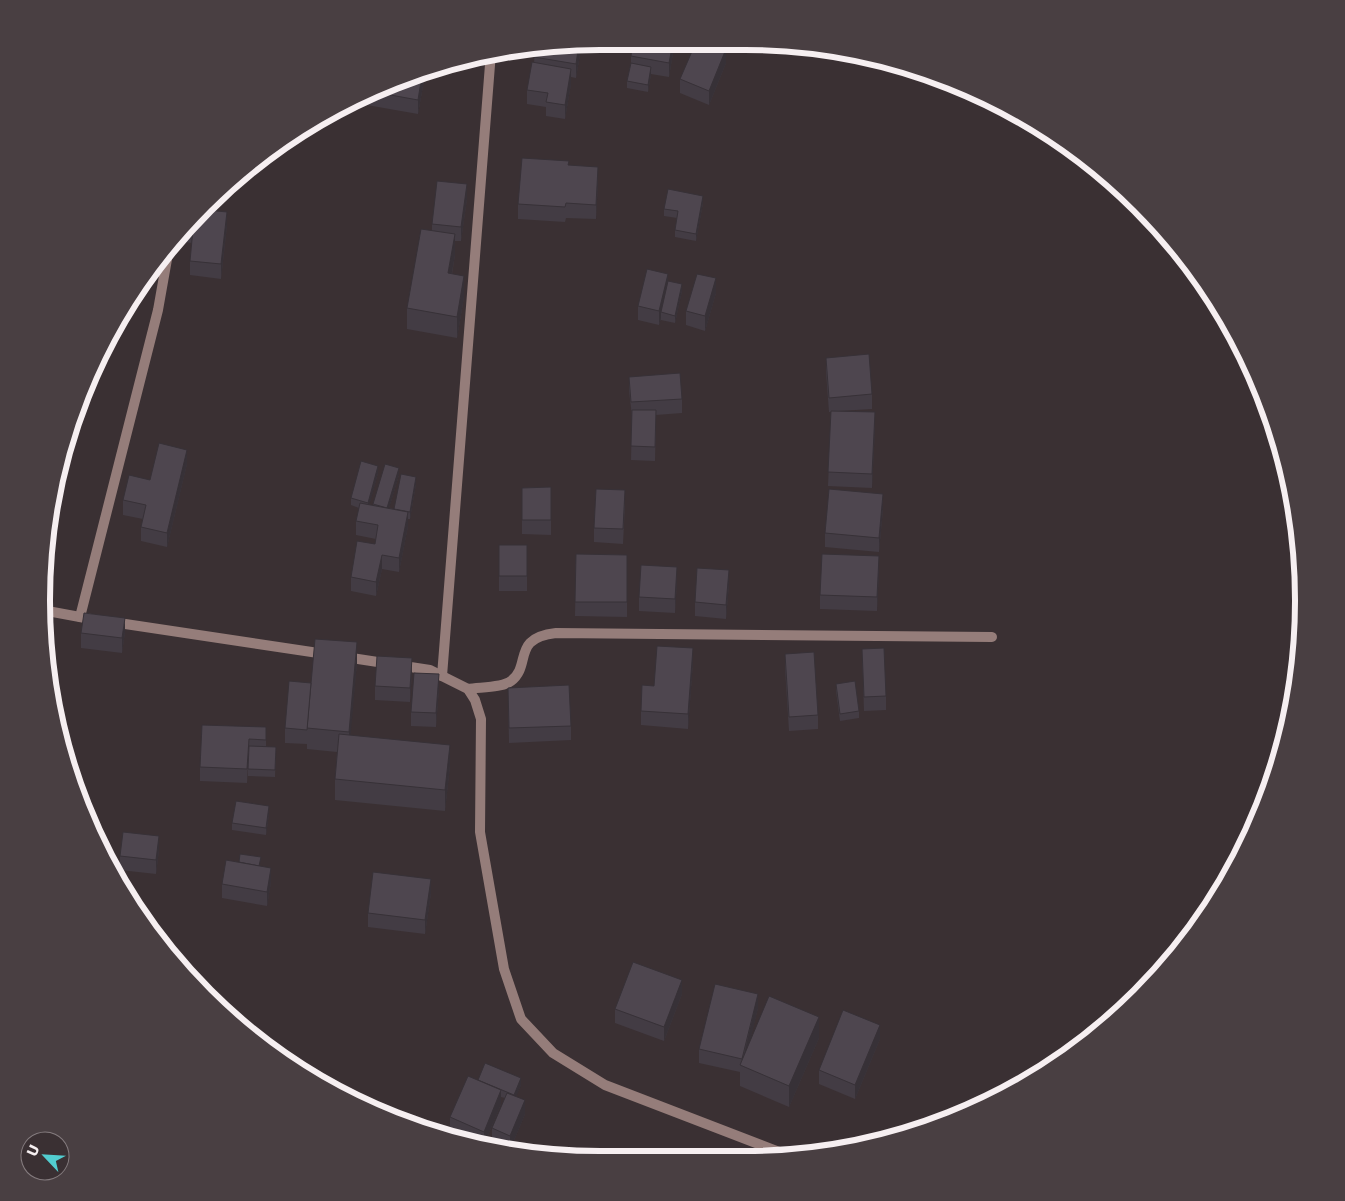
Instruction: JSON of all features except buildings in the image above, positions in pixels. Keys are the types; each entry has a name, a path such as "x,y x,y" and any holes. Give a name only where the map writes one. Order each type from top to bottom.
{"street":[{"path":"442,676 490,62"},
{"path":"80,618 158,310 166,263"},
{"path":"50,612 80,618 430,670 468,689 475,700 480,719 480,832 504,970 521,1019 553,1053 605,1084 775,1150"},
{"path":"468,689 508,682 516,675 528,644 545,634 992,637"}]}
